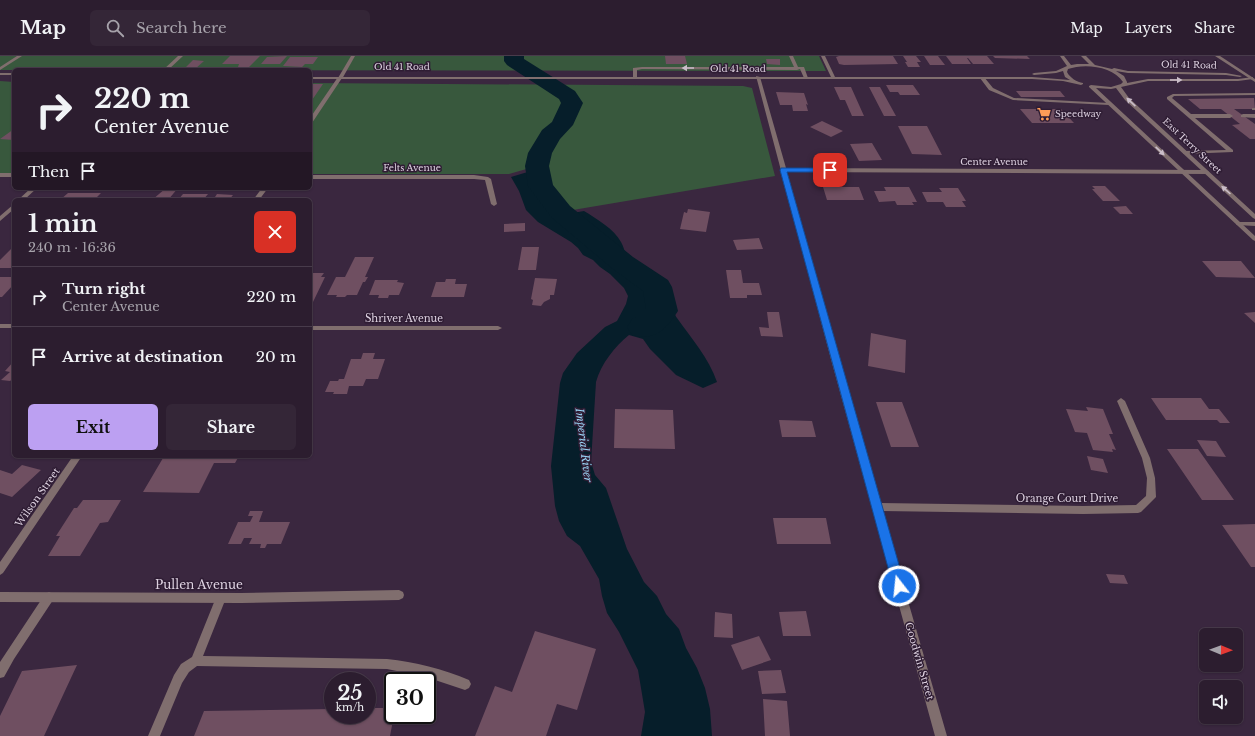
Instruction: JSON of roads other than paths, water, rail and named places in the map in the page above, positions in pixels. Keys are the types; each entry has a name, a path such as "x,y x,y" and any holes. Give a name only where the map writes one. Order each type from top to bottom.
{"street":[{"path":"0,69 20,56"},
{"path":"167,68 181,56"},
{"path":"312,119 353,56"},
{"path":"791,56 797,68"},
{"path":"823,56 833,77"},
{"path":"1062,56 1068,68 1065,72 1067,76 1081,84"},
{"path":"1083,56 1094,66"},
{"path":"1217,56 1254,79"},
{"name":"Old 41 Road","path":"982,78 1054,72 1085,65 1128,72 1226,74 1254,79"},
{"path":"635,77 635,69 642,68 802,68 806,77"},
{"name":"East Terry Street","path":"1104,68 1124,78 1125,82 1121,86 1125,97 1255,217"},
{"path":"0,74 12,74"},
{"name":"Old 41 Road","path":"312,74 465,79 494,77 1032,78 1063,80 1106,88 1148,80 1254,79"},
{"name":"Old 41 Road","path":"312,78 341,76"},
{"name":"Goodwin Street","path":"758,77 941,736"},
{"path":"0,78 12,78"},
{"path":"982,78 991,89 1013,99 1109,104"},
{"path":"1091,86 1255,239"},
{"path":"1212,94 1217,99"},
{"path":"1235,94 1241,98"},
{"path":"1186,153 1231,151 1169,98 1174,95 1255,94"},
{"path":"1194,95 1199,98"},
{"path":"1211,108 1220,116"},
{"path":"1191,116 1230,116"},
{"path":"1243,116 1255,116"},
{"name":"Center Avenue","path":"783,170 1206,172"},
{"path":"0,176 12,175"},
{"name":"Felts Avenue","path":"312,177 474,177 488,179 494,204"},
{"path":"23,198 32,190"},
{"path":"0,219 12,208"},
{"path":"1239,224 1255,224"},
{"path":"0,326 12,326"},
{"name":"Shriver Avenue","path":"312,328 498,328"},
{"name":"Orange Court Drive","path":"877,507 1083,510 1138,509 1151,497 1151,478 1146,458 1121,401"},
{"name":"Wilson Street","path":"0,570 77,458"},
{"name":"Pullen Avenue","path":"0,597 221,598 399,595"},
{"path":"0,673 10,655 49,597"},
{"path":"196,661 221,598"},
{"path":"154,736 178,679 185,668 196,661 387,664 432,672 465,684"}],"water":[{"path":"531,171 535,188 555,214 561,215 584,211 605,225 618,237 633,270 641,278 661,291 671,302 676,316 705,356 717,382 703,388 676,375 650,349 643,339 629,335 609,356 598,375 596,382 591,462 595,475 606,488 627,549 644,582 657,596 666,614 679,629 686,648 697,668 705,688 710,709 712,736 641,736 645,712 638,670 619,632 607,613 599,579 580,546 567,536 559,521 555,506 551,466 560,383 563,373 577,353 605,327 617,321 626,304 628,296 624,288 610,274 593,260 583,255 571,242 538,222 526,210 519,191 511,177"}],"waterway":[{"name":"Imperial River","path":"514,56 514,61 568,95 572,103 562,125 550,135 540,153 537,166 541,186 561,212 623,263 657,287 662,311 649,325 643,327"}],"place":[{"name":"Speedway","path":"1044,114"}]}
